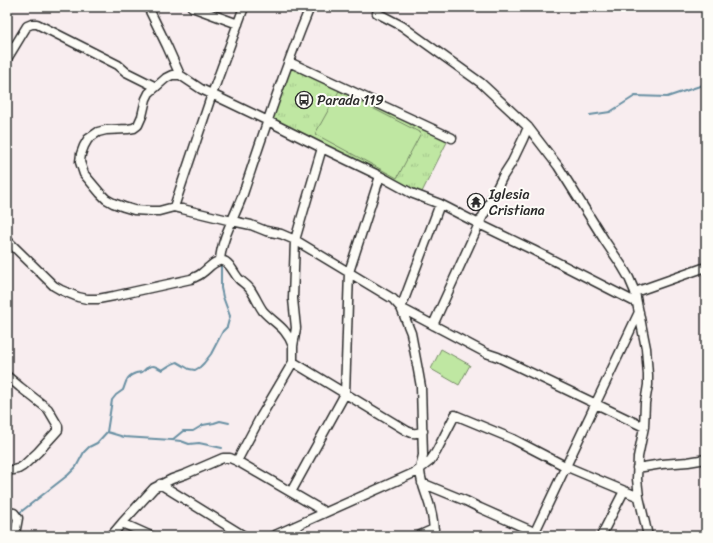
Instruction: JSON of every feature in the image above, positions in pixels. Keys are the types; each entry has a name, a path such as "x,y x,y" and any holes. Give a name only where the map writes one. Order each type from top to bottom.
{"street":[{"path":"148,7 180,75 201,89 380,176 411,193 440,204 534,250 638,308"},
{"path":"192,7 238,24"},
{"path":"174,207 212,94 244,7"},
{"path":"220,260 224,240 239,206 289,62 310,7"},
{"path":"377,13 417,36 481,83 528,127 558,166 604,241 629,278 635,292 646,348 648,375 644,427 637,468 639,497 648,536"},
{"path":"7,59 27,26 38,24 118,65 126,72 156,87"},
{"path":"289,62 452,138"},
{"path":"180,75 172,75 166,78 149,94 146,99 142,116 138,125 134,128 106,130 98,132 88,139 81,154 80,162 84,174 106,199 124,207 151,212 174,207 251,225 266,231 281,234 294,240 393,299 401,308 411,333 420,387 423,431 423,455 420,468 422,483 431,508 434,533 418,536"},
{"path":"433,325 479,224 503,176 512,162 528,127"},
{"path":"237,461 293,362 293,346 296,328 293,299 294,240 322,148"},
{"path":"291,492 346,394 349,272 380,176"},
{"path":"401,308 440,204"},
{"path":"7,240 54,286 69,294 87,299 98,299 114,296 191,279 198,276 220,260 227,262 237,277 250,289 264,312 287,332 293,346"},
{"path":"635,292 706,267"},
{"path":"401,308 486,353 498,357 644,427"},
{"path":"534,534 565,466 596,404 638,308"},
{"path":"293,362 407,432 413,434 423,431"},
{"path":"7,376 48,409 58,426 58,430 23,466 18,469 7,470"},
{"path":"273,536 416,472 430,461 436,452 454,415 513,439 565,466 639,497"},
{"path":"112,536 154,488 160,484 223,458 230,458 237,461 325,512"},
{"path":"637,468 688,462 706,458"},
{"path":"422,483 466,501 534,534 543,536"},
{"path":"160,484 244,536"},
{"path":"601,536 624,491"},
{"path":"7,512 14,513 18,518 13,536"},
{"path":"122,523 151,536"},
{"path":"295,526 300,536"}],"green space":[{"path":"292,66 446,139 447,142 422,192 417,192 274,120 272,118 289,68"},
{"path":"339,91 421,133 397,178 315,134"},
{"path":"441,349 470,365 459,385 431,369"}],"waterway":[{"path":"590,115 610,112 635,96 667,97 706,84"},
{"path":"18,514 68,475 76,467 84,452 89,447 97,443 107,432 112,400 123,390 130,376 142,372 151,366 155,366 162,370 177,362 189,369 195,370 204,363 211,354 223,331 227,327 230,316 221,288 221,266"},
{"path":"107,432 124,437 172,440 183,431 193,431 203,425 220,421 229,423"},
{"path":"172,440 189,444 199,443 222,448"},
{"path":"7,522 14,517"}],"place":[{"name":"Parada 119","path":"304,100"},
{"name":"Iglesia Cristiana","path":"476,202"}]}
